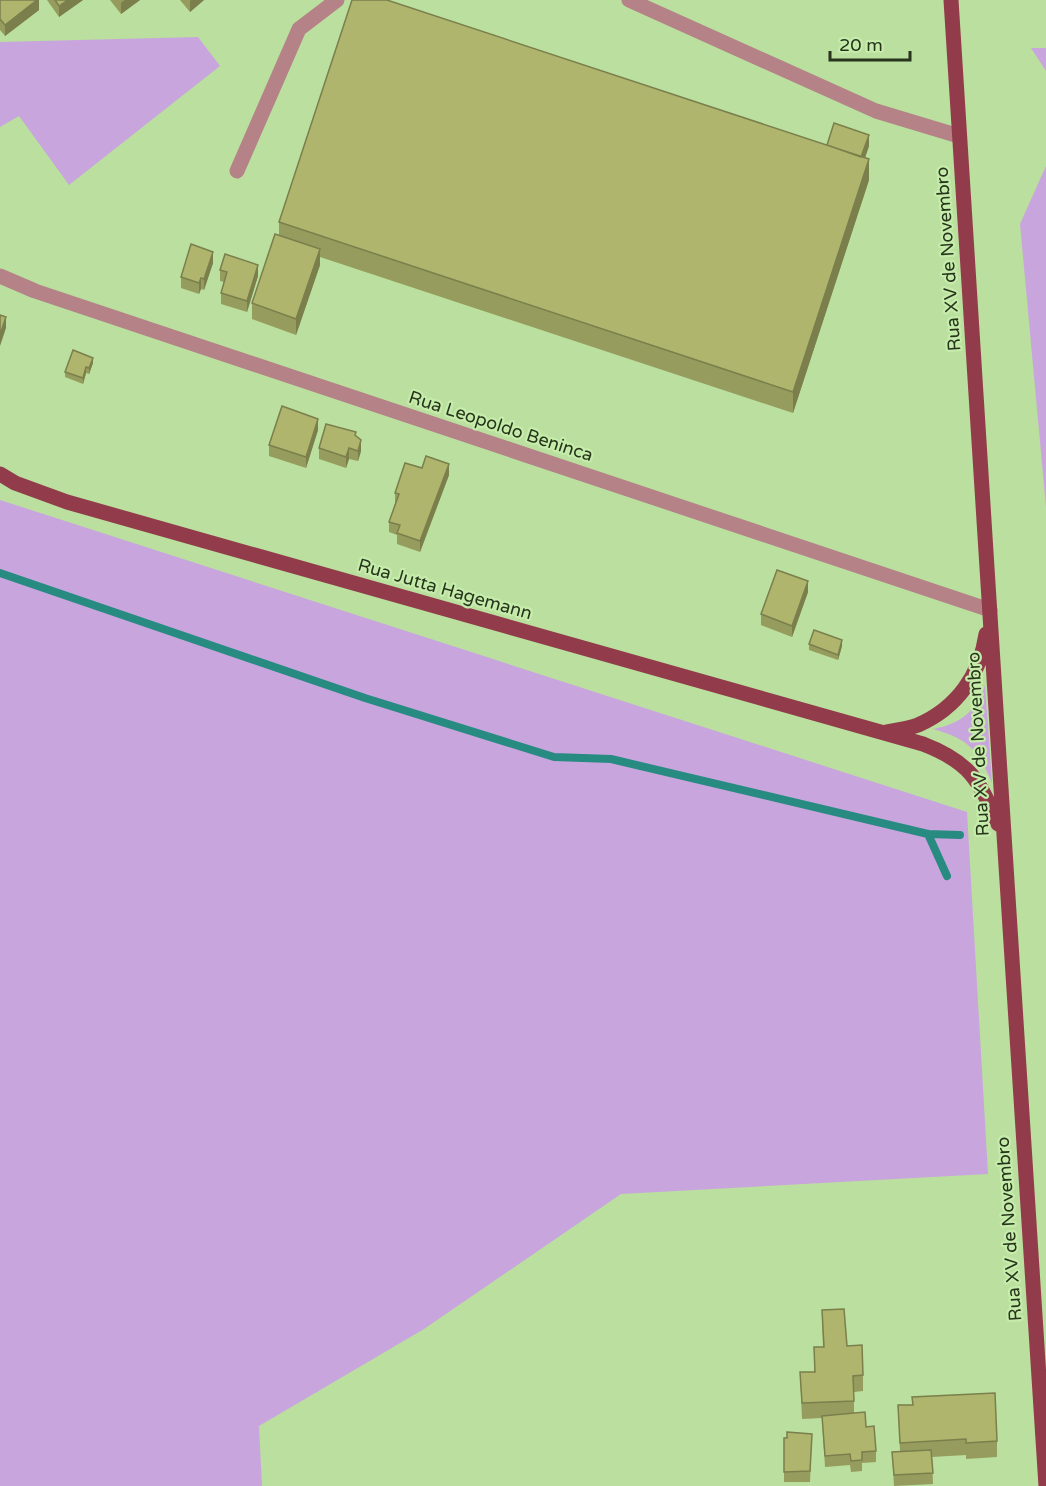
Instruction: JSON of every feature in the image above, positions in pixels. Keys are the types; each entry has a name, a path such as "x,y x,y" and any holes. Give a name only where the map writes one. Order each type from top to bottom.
{"main road":[{"name":"Rua XV de Novembro","path":"951,0 1002,835 1046,1486"},
{"name":"Rua Jutta Hagemann","path":"0,474 15,483 67,502 945,753 967,768 985,795 1002,835"},
{"name":"Rua Jutta Hagemann","path":"881,733 917,725 948,708 959,696 971,682 984,649 990,610"}],"street":[{"path":"237,171 299,29 337,0"},
{"path":"629,0 876,111 959,136"},
{"name":"Rua Leopoldo Beninca","path":"0,276 46,294 990,610"}],"shaded area":[{"path":"198,37 220,66 69,185 19,116 0,127 0,42"},
{"path":"1031,48 1046,48 1046,71"},
{"path":"1046,166 1046,507 1020,224"},
{"path":"0,500 967,812 988,1174 621,1194 424,1329 259,1426 262,1486 0,1486"},
{"path":"985,685 992,783 982,762 971,747 955,737 933,729 951,724 966,715 977,703"}],"building":[{"path":"0,0 37,0 5,25 0,19"},
{"path":"55,0 68,0 59,6"},
{"path":"352,0 387,0 869,159 793,392 279,222"},
{"path":"834,123 869,135 861,157 827,145"},
{"path":"275,234 320,249 296,319 252,303"},
{"path":"191,244 213,252 204,279 201,278 199,283 181,277"},
{"path":"225,254 258,265 247,301 221,293 227,272 220,270"},
{"path":"0,315 6,317 0,335"},
{"path":"73,350 93,358 89,368 86,367 83,378 65,372"},
{"path":"282,406 318,419 306,457 269,445"},
{"path":"326,424 356,432 355,435 361,440 358,451 349,448 346,457 319,448"},
{"path":"426,456 449,464 420,541 397,533 400,525 389,522 399,494 395,493 405,463 422,468"},
{"path":"777,570 808,581 792,626 761,614"},
{"path":"814,630 842,640 838,655 809,644"},
{"path":"844,1309 847,1346 862,1345 863,1375 853,1376 854,1401 802,1403 800,1372 815,1372 814,1347 824,1347 822,1310"},
{"path":"995,1393 997,1441 966,1443 966,1439 900,1443 898,1405 913,1405 912,1397"},
{"path":"865,1412 866,1427 874,1426 876,1451 862,1452 862,1460 851,1461 850,1454 825,1456 822,1416"},
{"path":"787,1432 812,1434 810,1471 784,1472 784,1438 787,1438"},
{"path":"931,1450 933,1473 894,1475 892,1452"}],"waterway":[{"path":"0,573 365,698 554,757 611,759 928,834 960,835"},
{"path":"928,834 947,876"}]}
